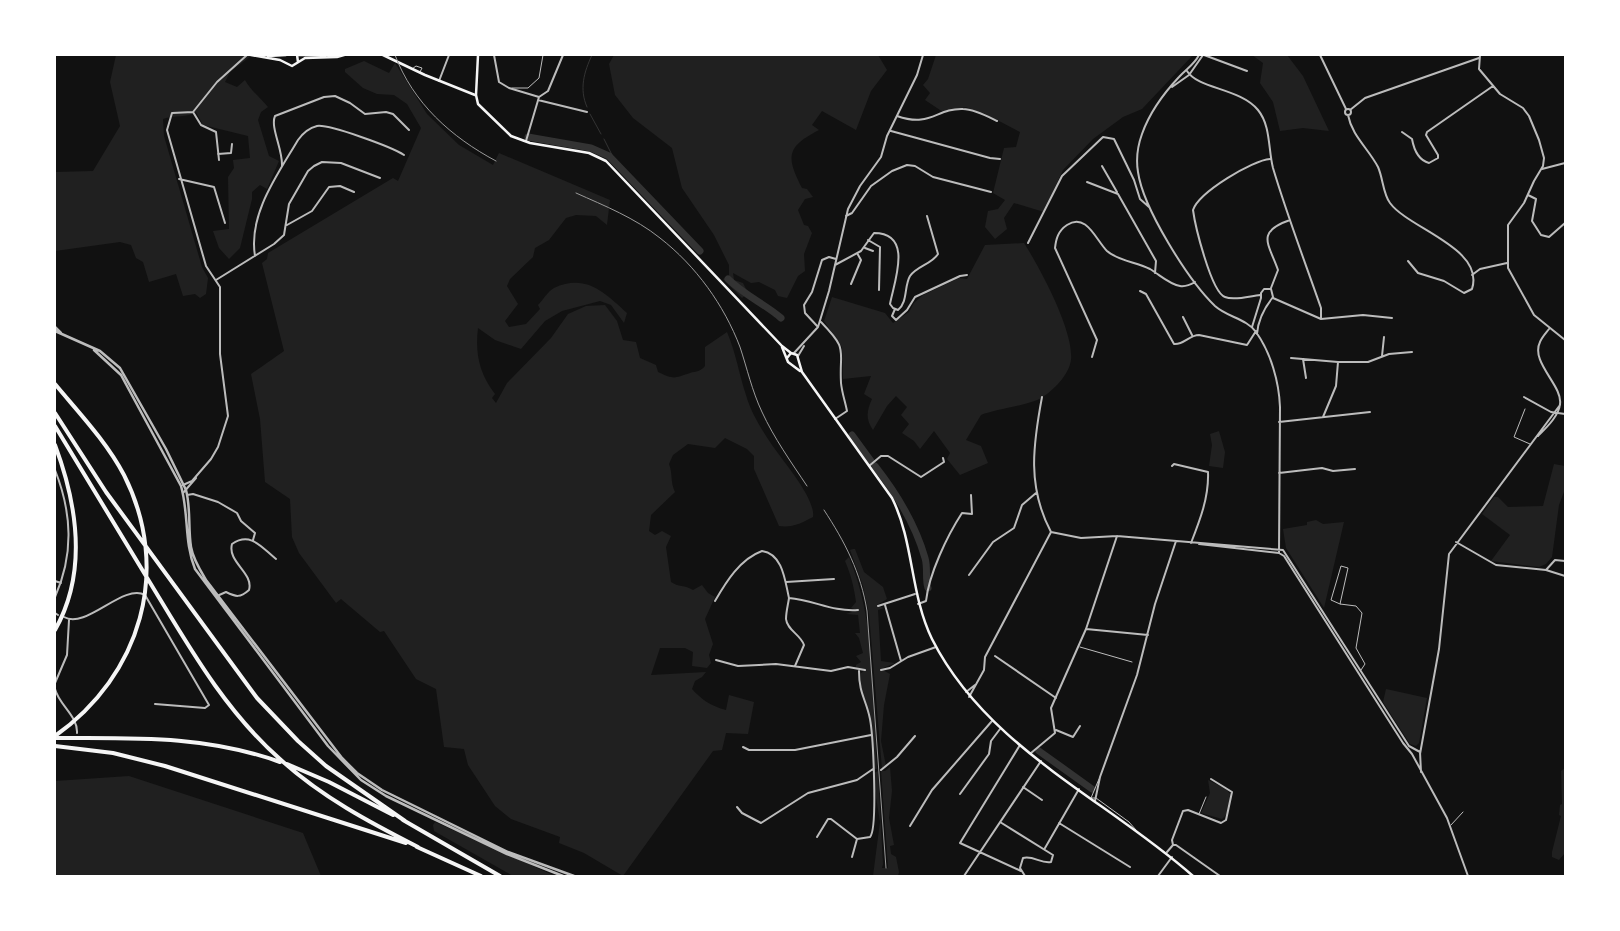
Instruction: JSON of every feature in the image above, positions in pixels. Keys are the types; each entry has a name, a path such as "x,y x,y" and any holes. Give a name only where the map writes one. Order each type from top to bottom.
{"highway":[{"path":"55,384 117,463 133,494 142,526 146,572 141,613 132,642 122,664 109,685 82,715 55,737"},
{"path":"55,413 106,492 234,669 262,703 298,741 331,771 405,821"},
{"path":"55,426 203,670 237,715 266,746 303,779 355,814 418,847 481,876"},
{"path":"55,445 71,497 76,537 74,570 63,616 55,630"},
{"path":"55,737 155,737 232,748 273,759 315,775 405,821 500,876"},
{"path":"55,746 113,753 165,766 418,847"}],"main road":[{"path":"251,55 280,59 286,55"},
{"path":"258,55 280,59 292,66 304,58 337,58 344,55"},
{"path":"285,63 286,55"},
{"path":"298,62 298,55 325,55"},
{"path":"383,55 420,73 476,95"},
{"path":"478,55 476,95 480,106 508,133 526,141 589,153 606,160 782,346 798,356 802,372 892,498 901,520 918,604 936,647 969,697 1000,729 1031,754 1167,852 1194,876"},
{"path":"782,346 788,362 802,372"},
{"path":"787,358 793,353"},
{"path":"793,365 798,362"}],"street":[{"path":"184,492 218,447 227,421 220,354 221,291 206,266 179,179 167,130 172,113 193,112 218,82 247,55"},
{"path":"439,80 449,55"},
{"path":"494,55 497,79 509,88 539,97"},
{"path":"509,88 524,89 533,85 541,74 543,55"},
{"path":"526,141 539,97 548,91 563,55"},
{"path":"798,356 818,328 846,216 855,195 881,157 890,131 918,76 923,55"},
{"path":"1199,55 1147,122 1140,145 1138,171 1143,192 1177,257 1217,307 1252,327 1256,332 1279,386 1279,553"},
{"path":"1170,90 1189,74 1203,55 1247,71"},
{"path":"1320,55 1346,109 1345,113 1348,115 1355,136 1370,153 1378,168 1390,204 1465,258 1472,275 1472,289 1464,293 1444,281 1418,273 1408,262"},
{"path":"1348,115 1351,113 1350,110 1365,98 1480,56 1479,69 1500,94 1518,104 1529,116 1544,158 1542,169 1528,195 1508,225 1507,263 1509,273 1534,315 1565,340"},
{"path":"1186,71 1194,80 1236,94 1258,110 1266,125 1270,158 1321,308 1321,319"},
{"path":"1402,132 1412,139 1414,149 1420,158 1429,163 1438,158 1438,155 1426,135 1427,132 1493,86"},
{"path":"282,168 280,145 273,124 274,116 324,97 340,98 365,114 390,113 397,117 408,130"},
{"path":"538,100 587,112"},
{"path":"897,116 912,121 965,109 997,121"},
{"path":"1346,109 1350,110"},
{"path":"193,112 201,125 216,132 219,160"},
{"path":"254,256 254,233 260,208 303,134 320,126 389,146 404,154"},
{"path":"890,131 1000,159"},
{"path":"1028,243 1062,176 1103,137 1114,139 1134,180 1140,199 1151,208"},
{"path":"218,154 231,153 232,144"},
{"path":"1268,301 1261,297 1227,298 1218,292 1202,248 1193,210 1200,198 1219,185 1260,159 1270,158"},
{"path":"216,280 280,238 287,225 288,209 293,196 308,171 318,164 340,163 380,178"},
{"path":"1542,169 1565,163"},
{"path":"846,216 852,213 871,186 892,171 907,165 915,166 934,177 991,192"},
{"path":"1102,166 1156,261 1155,273"},
{"path":"179,179 214,187 225,223"},
{"path":"1087,182 1118,194"},
{"path":"287,225 312,211 329,187 340,186 354,192"},
{"path":"1528,195 1536,199 1532,221 1541,235 1549,236 1565,223"},
{"path":"895,309 898,310 903,305 912,274 938,254 927,216"},
{"path":"1273,298 1271,289 1278,270 1269,251 1269,232 1273,226 1290,220"},
{"path":"1092,357 1096,340 1057,254 1055,244 1060,232 1073,222 1085,224 1112,254 1180,286 1188,286 1196,282"},
{"path":"835,265 865,248 872,234 879,233 892,239 898,246 896,286 890,304 895,309"},
{"path":"868,240 880,247 879,290"},
{"path":"865,248 873,252"},
{"path":"851,284 861,260 857,254"},
{"path":"818,328 805,314 804,306 812,292 822,260 829,257 836,259"},
{"path":"1472,275 1480,269 1507,263"},
{"path":"895,309 892,316 896,320 907,310 915,296 960,276 967,275"},
{"path":"1252,327 1264,289 1271,289"},
{"path":"1140,291 1146,294 1174,344 1179,344 1192,335 1247,345 1256,332 1268,301 1273,298"},
{"path":"1273,298 1321,319 1363,315 1392,318"},
{"path":"1183,317 1192,335"},
{"path":"820,322 834,335 842,352 842,395 847,410 835,419"},
{"path":"55,329 66,337 89,346 121,375 182,485 190,557 200,578 331,745 356,773 382,790 508,852 574,876"},
{"path":"1421,772 1420,755 1439,649 1448,560 1456,542 1560,406 1558,393 1545,370 1539,350 1539,344 1549,329"},
{"path":"1382,356 1384,337"},
{"path":"793,353 804,346"},
{"path":"1291,358 1338,362 1368,362 1382,356 1412,352"},
{"path":"1303,359 1306,378"},
{"path":"1323,417 1336,386 1338,362"},
{"path":"969,697 984,670 985,657 1051,532 1036,493 1033,454 1042,397"},
{"path":"1524,397 1556,413 1565,414"},
{"path":"1525,409 1514,437 1531,444"},
{"path":"1279,422 1370,412"},
{"path":"869,466 881,456 888,456 921,477 944,462 943,458"},
{"path":"1172,466 1174,464 1208,472 1204,496 1206,505 1191,543"},
{"path":"1279,472 1322,468 1333,471 1354,469"},
{"path":"55,470 69,529 69,556 55,597"},
{"path":"182,485 199,474"},
{"path":"184,492 187,496 191,548 195,562 216,596 328,746 360,780 386,796 507,854 563,876"},
{"path":"969,575 993,542 1014,528 1022,506 1036,493"},
{"path":"187,496 193,494 218,502 236,513 241,521 255,533 253,540"},
{"path":"918,604 926,601 933,577 954,526 962,514 972,514 971,495"},
{"path":"1051,532 1081,538 1117,536 1279,549 1286,553 1403,744 1413,756 1450,825 1468,876"},
{"path":"1056,730 1051,712 1080,646 1117,536"},
{"path":"216,596 226,592 236,597 243,596 249,590 249,580 231,554 230,549 236,541 249,538 276,559"},
{"path":"1091,798 1136,680 1153,611 1176,542"},
{"path":"1456,542 1496,565 1546,570 1565,576"},
{"path":"1196,543 1279,553 1284,556 1410,746 1420,755"},
{"path":"715,602 734,573 755,553 768,551 776,558 786,582 789,598 786,620 788,625 801,638 804,645 795,666"},
{"path":"1546,570 1555,560 1565,561"},
{"path":"1340,604 1348,568 1341,566 1331,600 1340,604 1356,606 1362,613 1356,648 1365,664 1359,671"},
{"path":"786,582 834,579"},
{"path":"55,581 61,583"},
{"path":"63,616 69,620 81,619 103,606 132,595 141,593 146,596 209,705 205,708 155,704"},
{"path":"878,606 915,594"},
{"path":"789,598 811,601 842,611 858,610"},
{"path":"885,605 900,661"},
{"path":"55,683 67,655 69,620"},
{"path":"1086,629 1148,635"},
{"path":"1080,646 1132,662"},
{"path":"882,670 936,647"},
{"path":"995,656 1056,698"},
{"path":"716,660 738,666 776,664 831,671 848,667 859,671 865,670"},
{"path":"817,837 828,819 831,819 857,839 870,837 874,830 876,811 872,792 873,770 870,718 860,692 859,671"},
{"path":"966,692 977,684"},
{"path":"55,689 59,699 76,723 77,733"},
{"path":"910,826 932,790 992,721"},
{"path":"1056,730 1073,737 1080,726"},
{"path":"960,794 989,754 991,741 1000,729"},
{"path":"1031,754 1056,730"},
{"path":"743,747 749,750 795,750 871,734"},
{"path":"881,770 897,757 915,736"},
{"path":"1413,756 1415,750 1423,741"},
{"path":"1020,745 960,843 1021,871 1025,876"},
{"path":"1413,756 1420,755"},
{"path":"964,876 1041,761"},
{"path":"737,807 742,813 760,823 808,793 857,780 873,770 877,770"},
{"path":"1096,799 1100,776"},
{"path":"1167,852 1173,845 1172,840 1183,811 1199,814 1221,823 1226,820 1232,792 1211,779"},
{"path":"1023,787 1042,800"},
{"path":"1044,848 1079,789"},
{"path":"1199,814 1206,797"},
{"path":"1450,825 1463,812"},
{"path":"1000,822 1053,855 1051,862 1047,863 1026,857 1021,861 1021,871"},
{"path":"1059,823 1130,868"},
{"path":"852,857 857,839"},
{"path":"1173,845 1220,876"},
{"path":"1158,876 1172,857"}],"shaded area":[{"path":"116,55 251,56 230,72 225,82 237,87 245,80 268,107 261,112 258,120 269,156 279,161 267,189 260,185 252,192 240,248 229,259 219,248 213,231 229,229 228,177 234,168 233,160 250,158 248,136 203,125 196,112 163,119 164,136 202,267 208,278 206,294 200,298 195,294 183,296 176,274 149,282 143,262 136,258 131,245 120,242 55,251 55,172 93,171 120,126 110,82"},
{"path":"614,55 878,55 887,70 871,91 856,130 822,111 812,125 819,130 800,142 792,154 793,168 802,188 807,189 813,197 805,199 798,210 804,225 808,226 812,233 804,254 805,271 798,276 787,298 778,296 775,290 759,282 751,283 733,273 734,280 743,283 748,293 742,298 723,279 729,277 729,265 714,235 682,188 672,148 633,118 615,95 609,64"},
{"path":"936,55 1193,55 1142,109 1123,117 1093,139 1063,170 1044,212 1014,203 1004,218 1007,229 995,239 985,227 988,211 998,209 1005,200 993,193 1004,148 1016,147 1020,132 966,107 943,112 925,100 930,93 923,85 928,79"},
{"path":"1252,55 1287,55 1303,76 1329,131 1303,128 1280,131 1273,102 1260,83 1263,63"},
{"path":"364,61 389,73 395,63 427,114 459,145 493,165 499,153 610,200 607,225 596,216 576,215 566,218 549,240 535,248 533,257 510,279 507,286 518,304 505,321 509,327 526,324 540,309 538,305 552,289 565,284 576,283 594,287 603,292 627,313 624,323 611,305 600,301 562,311 545,321 521,349 495,340 478,328 477,346 479,362 485,378 495,394 492,398 496,403 507,383 551,338 568,314 586,306 605,305 617,321 623,340 636,342 640,358 656,365 658,372 671,377 702,369 705,366 705,347 727,332 748,402 754,415 772,445 791,470 813,509 813,517 805,521 793,526 779,526 754,469 754,456 747,449 725,438 715,448 688,444 673,455 669,464 675,492 651,515 649,531 655,535 662,531 671,536 666,547 671,582 693,590 702,585 708,593 715,597 705,619 713,644 709,655 711,663 707,668 692,666 693,652 685,648 660,648 651,675 706,672 695,681 692,689 707,702 726,710 729,695 754,702 748,734 726,733 722,750 713,751 623,876 584,853 559,843 560,837 511,819 495,806 468,765 464,749 444,747 436,689 416,679 384,631 380,632 341,599 336,603 299,553 292,537 290,499 265,482 260,419 251,374 284,351 262,263 267,259 268,253 393,178 398,181 421,128 407,104 394,95 377,94 363,88 345,72 345,69"},
{"path":"1024,243 1047,283 1062,317 1070,348 1070,366 1060,382 1041,398 1029,403 981,415 966,440 981,446 988,463 960,475 947,459 950,453 934,431 920,449 914,441 902,433 909,424 901,415 907,407 896,396 887,406 873,430 868,414 872,399 864,394 871,376 843,379 842,347 824,321 832,297 885,313 893,323 909,312 914,303 923,295 959,278 967,279 985,245"},
{"path":"1219,431 1225,452 1223,468 1209,466 1212,445 1210,434"},
{"path":"1554,464 1565,466 1565,489 1559,505 1552,557 1546,564 1539,567 1491,561 1510,535 1482,514 1494,497 1498,497 1508,507 1543,506"},
{"path":"1316,520 1323,524 1344,522 1324,608 1286,548 1283,529 1307,525 1307,522"},
{"path":"855,549 864,572 883,587 887,599 877,605 884,608 878,610 881,661 895,663 881,669 890,674 884,705 881,741 886,766 882,769 869,614 863,586 850,550"},
{"path":"849,557 858,582 869,634 874,689 877,769 875,769 872,722 861,687 861,673 865,670 856,668 856,665 861,662 856,656 863,653 859,638 855,633 860,633 858,615 846,614 858,610 851,608 856,602 852,581 845,561"},
{"path":"1386,689 1427,698 1419,743 1416,746 1410,744 1383,702"},
{"path":"890,767 892,791 889,818 894,845 890,846 891,854 896,857 899,872 898,876 873,876 880,822 874,773 878,771 882,868 888,868 881,771 885,771"},
{"path":"1565,768 1565,853 1559,860 1552,857 1552,852 1561,816 1559,815 1560,805 1562,804 1561,771"},
{"path":"129,776 303,833 321,876 55,876 55,781"},
{"path":"1208,780 1226,789 1231,795 1226,815 1222,819 1201,813 1210,793"},
{"path":"435,822 555,876 513,876 434,831 433,825"}],"waterway":[{"path":"587,107 583,87 592,55"},
{"path":"590,114 601,134"},
{"path":"528,137 591,148 609,156 700,251"},
{"path":"604,139 616,163"},
{"path":"728,279 781,318"},
{"path":"852,435 871,461"},
{"path":"875,466 891,487 911,521 926,562 928,588"},
{"path":"1039,751 1092,789"}],"railway":[{"path":"395,55 412,88 435,117 479,152 496,161"},
{"path":"576,193 620,213 660,238 685,261 708,287 726,316 740,347 758,404 783,450 807,486"},
{"path":"824,510 851,558 861,584 867,611 886,868"}]}
